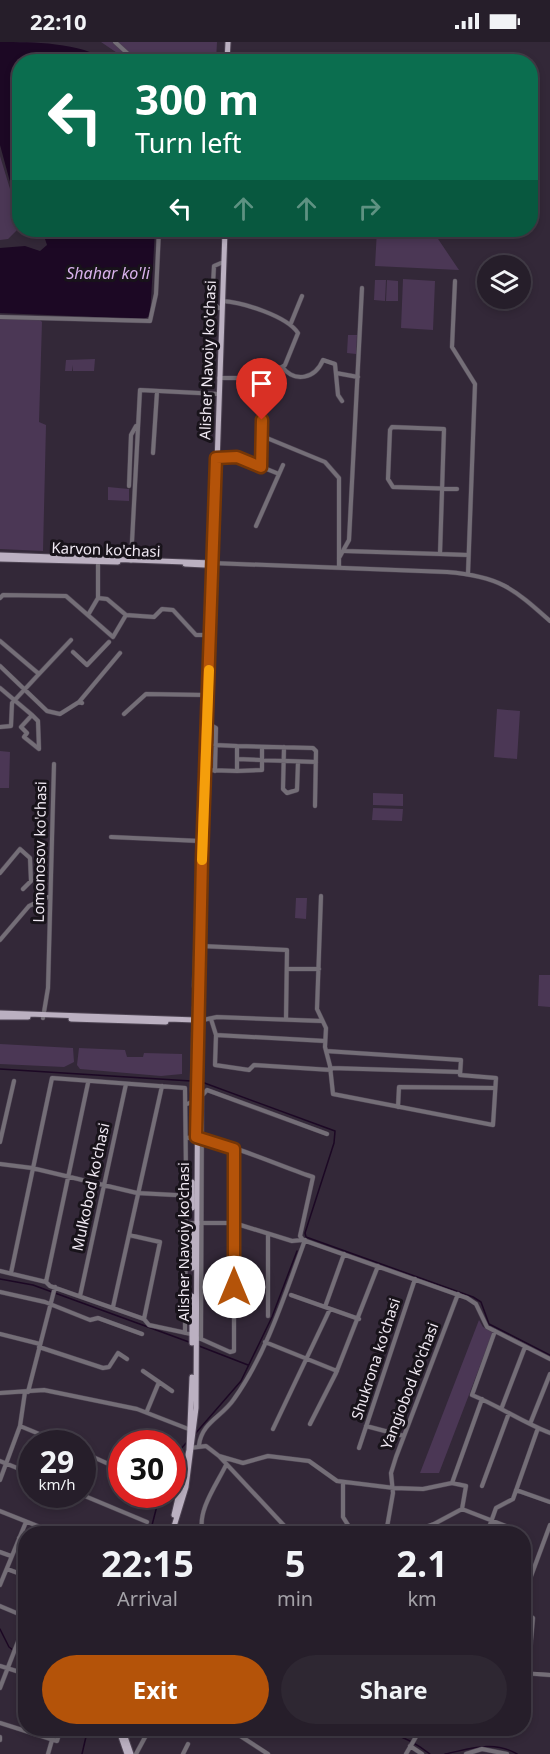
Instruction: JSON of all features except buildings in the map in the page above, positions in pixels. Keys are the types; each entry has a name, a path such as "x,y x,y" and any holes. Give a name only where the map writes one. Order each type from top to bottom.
{"main road":[{"name":"Alisher Navoiy ko'chasi","path":"195,1076 194,1031 200,946 200,841 207,723 223,237"},
{"name":"Alisher Navoiy ko'chasi","path":"217,394 220,263 223,245"},
{"name":"Karvon ko'chasi","path":"0,557 212,564"},
{"name":"Alisher Navoiy ko'chasi","path":"172,1526 186,1487 194,1447 192,1435 194,1223 191,1196 205,695 212,564"},
{"path":"185,1021 195,1007"},
{"path":"0,1015 195,1021"},
{"path":"185,1021 194,1031"},
{"path":"123,1736 129,1754"}],"street":[{"path":"115,42 128,54"},
{"path":"0,317 150,321 156,294 159,237"},
{"path":"455,280 452,347 475,384 468,574"},
{"path":"339,558 345,551 349,540 362,288"},
{"path":"291,323 302,296"},
{"path":"220,304 237,302 291,323 298,333 285,364 268,372 263,387 261,467"},
{"path":"282,367 289,375 296,378 306,377 319,369 323,360 335,364 338,395 342,401"},
{"path":"336,373 358,377"},
{"path":"219,378 238,378 263,387"},
{"path":"131,560 136,425 140,390 217,394"},
{"path":"153,453 157,392"},
{"path":"129,486 131,435 136,425"},
{"path":"440,554 442,488 444,429 392,427 390,430 389,484 393,487 442,488 457,489"},
{"path":"262,436 325,462 339,478 339,568"},
{"path":"215,458 237,457 279,474"},
{"path":"256,526 284,465"},
{"path":"345,551 468,555"},
{"path":"88,615 98,598 98,560"},
{"path":"212,564 468,574 499,582 519,594 550,621"},
{"path":"0,598 3,595 66,596 113,637 126,615"},
{"path":"98,598 107,600 126,615 154,617 162,609 173,610 196,635 207,635"},
{"path":"11,726 12,703 71,640"},
{"path":"0,641 39,674"},
{"path":"73,652 87,664 109,642"},
{"path":"0,666 53,714 68,711 81,703 120,653"},
{"path":"0,688 38,721 39,749 24,737 27,733 21,727 0,727"},
{"path":"124,714 146,694 205,695"},
{"path":"21,727 32,715"},
{"path":"207,723 216,728 215,771"},
{"path":"215,745 313,748 316,751 315,806"},
{"path":"237,746 237,771"},
{"path":"205,770 261,771 262,747"},
{"path":"284,747 283,789 290,794 297,790 298,762"},
{"path":"237,759 316,762"},
{"name":"Lomonosov ko'chasi","path":"43,1016 48,988 54,764"},
{"path":"111,837 200,841"},
{"path":"0,873 20,849 30,858 31,881 22,889"},
{"path":"0,940 29,906 50,896"},
{"path":"212,1019 216,1035 214,1065 249,1070 254,1065 331,1069 460,1072 460,1075 496,1078 493,1125 333,1094 331,1069 326,1052 326,1028 317,1009 321,896"},
{"path":"200,946 287,950 286,1020"},
{"path":"287,969 319,969"},
{"path":"195,1021 218,1017 322,1021"},
{"path":"216,1035 325,1041"},
{"path":"326,1052 461,1060 460,1072"},
{"path":"11,1273 52,1078 88,1083 185,1088 195,1101 193,1337"},
{"path":"0,1142 14,1081"},
{"name":"Mulkobod ko'chasi","path":"46,1282 88,1083"},
{"name":"Mulkobod ko'chasi","path":"80,1296 126,1084"},
{"path":"113,1307 162,1086"},
{"path":"398,1107 399,1087 495,1088"},
{"path":"195,1101 207,1090 327,1134"},
{"path":"194,1138 234,1149 314,1179 300,1236 304,1240"},
{"path":"186,1174 194,1138"},
{"path":"0,1271 46,1282 54,1290 113,1307 144,1319 149,1325 193,1337 230,1352 234,1351 234,1149"},
{"path":"0,1164 32,1168 137,1193 191,1196 194,1223"},
{"path":"194,1223 234,1223 292,1241 304,1240 458,1294 476,1304 483,1322 495,1331 550,1359"},
{"path":"129,1235 160,1242 144,1319"},
{"path":"268,1235 268,1316"},
{"path":"194,1447 210,1421 233,1401 249,1376 283,1301 304,1240"},
{"path":"273,1429 327,1308 344,1254"},
{"name":"Shukrona ko'chasi","path":"310,1424 337,1371 378,1266"},
{"name":"Shukrona ko'chasi","path":"358,1448 416,1279"},
{"path":"0,1480 20,1426 54,1290"},
{"path":"0,1292 50,1303 90,1320 98,1318 142,1334"},
{"name":"Yangiobod ko'chasi","path":"387,1526 392,1488 391,1473 458,1294"},
{"path":"291,1295 359,1319"},
{"path":"495,1331 472,1395 502,1407 509,1413 550,1433"},
{"path":"0,1334 104,1368 109,1367 118,1353 127,1359"},
{"path":"265,1342 337,1371"},
{"path":"502,1407 525,1347"},
{"path":"143,1371 172,1391"},
{"path":"530,1424 550,1374"},
{"path":"147,1411 159,1382"},
{"path":"0,1393 44,1390 147,1411 192,1435"},
{"path":"452,1483 483,1399"},
{"path":"482,1486 509,1413"},
{"path":"20,1426 30,1430"},
{"path":"366,1426 404,1436"},
{"path":"490,1526 496,1508 513,1498 538,1428"},
{"path":"194,1447 206,1446 219,1456 284,1526"},
{"path":"219,1456 243,1463 268,1456 309,1461 330,1478 343,1482 392,1488 423,1489 452,1483 466,1486 462,1509"},
{"path":"0,1461 18,1468"},
{"path":"201,1526 204,1512 226,1465"},
{"path":"343,1482 343,1517 349,1526"},
{"path":"516,1490 550,1502"},
{"path":"96,1501 147,1522"},
{"path":"428,1526 462,1509 507,1526"},
{"path":"0,1511 37,1526"},
{"path":"24,1526 26,1522"},
{"path":"531,1576 550,1525"},
{"path":"0,1585 18,1541"},
{"path":"0,1552 12,1556"},
{"path":"7,1568 18,1573"},
{"path":"0,1606 18,1614"},
{"path":"531,1617 533,1618 531,1634"},
{"path":"0,1688 18,1640"},
{"path":"0,1666 18,1671"},
{"path":"531,1673 550,1675"},
{"path":"0,1723 18,1728"},
{"path":"42,1736 57,1741 59,1736"},
{"path":"136,1754 146,1736"},
{"path":"240,1736 268,1754"},
{"path":"406,1754 416,1736"},
{"path":"48,1754 52,1740"},
{"path":"183,1754 188,1744"},
{"path":"410,1746 422,1754"},
{"path":"467,1754 482,1749 507,1754"}],"shaded area":[{"path":"101,42 217,42 216,54 119,54"},
{"path":"0,156 12,196 12,235 8,239 0,240"},
{"path":"377,237 437,237 459,270 375,266"},
{"path":"403,279 435,281 433,330 401,328"},
{"path":"375,280 386,280 385,301 374,300"},
{"path":"387,280 398,281 398,301 386,301"},
{"path":"0,318 40,320 42,322 39,422 46,425 43,551 0,549"},
{"path":"348,335 357,335 356,354 347,353"},
{"path":"95,359 94,371 73,371 73,365 72,371 65,371 66,360"},
{"path":"108,487 129,489 129,501 108,500"},
{"path":"497,709 520,711 517,759 494,757"},
{"path":"0,751 10,752 9,788 0,788"},
{"path":"373,793 403,794 403,806 373,805"},
{"path":"373,808 403,809 402,821 372,820"},
{"path":"296,898 307,898 306,919 295,918"},
{"path":"539,975 550,975 550,1007 538,1006"},
{"path":"0,1044 73,1048 74,1062 64,1067 0,1064"},
{"path":"79,1048 125,1050 127,1057 143,1057 144,1053 182,1054 182,1074 161,1076 80,1069 77,1065"},
{"path":"479,1320 483,1327 493,1332 439,1473 420,1473"}],"water":[{"path":"0,42 56,44 94,54 12,54 12,189 0,145"},
{"name":"Shahar ko'li","path":"44,237 155,237 150,316 144,319 0,313 0,248 25,246 40,251 47,245"}],"waterway":[{"path":"0,1069 191,1081"},
{"path":"199,1081 335,1131 334,1143 305,1233 306,1237 473,1297 481,1302 489,1324 550,1355"},
{"path":"195,1434 241,1381 272,1317 297,1251"},
{"path":"0,1279 33,1285 189,1342"},
{"path":"199,1346 248,1365"},
{"path":"152,1526 156,1508"},
{"path":"0,1629 9,1647 18,1654"},
{"path":"82,1754 86,1736"},
{"path":"400,1736 430,1754"},
{"path":"445,1754 490,1747 499,1747 517,1754"}],"slow traffic":[{"path":"202,860 209,670"}],"route":[{"path":"234,1287 234,1149 196,1137 202,858 216,458 237,457 261,467 262,420"}]}
